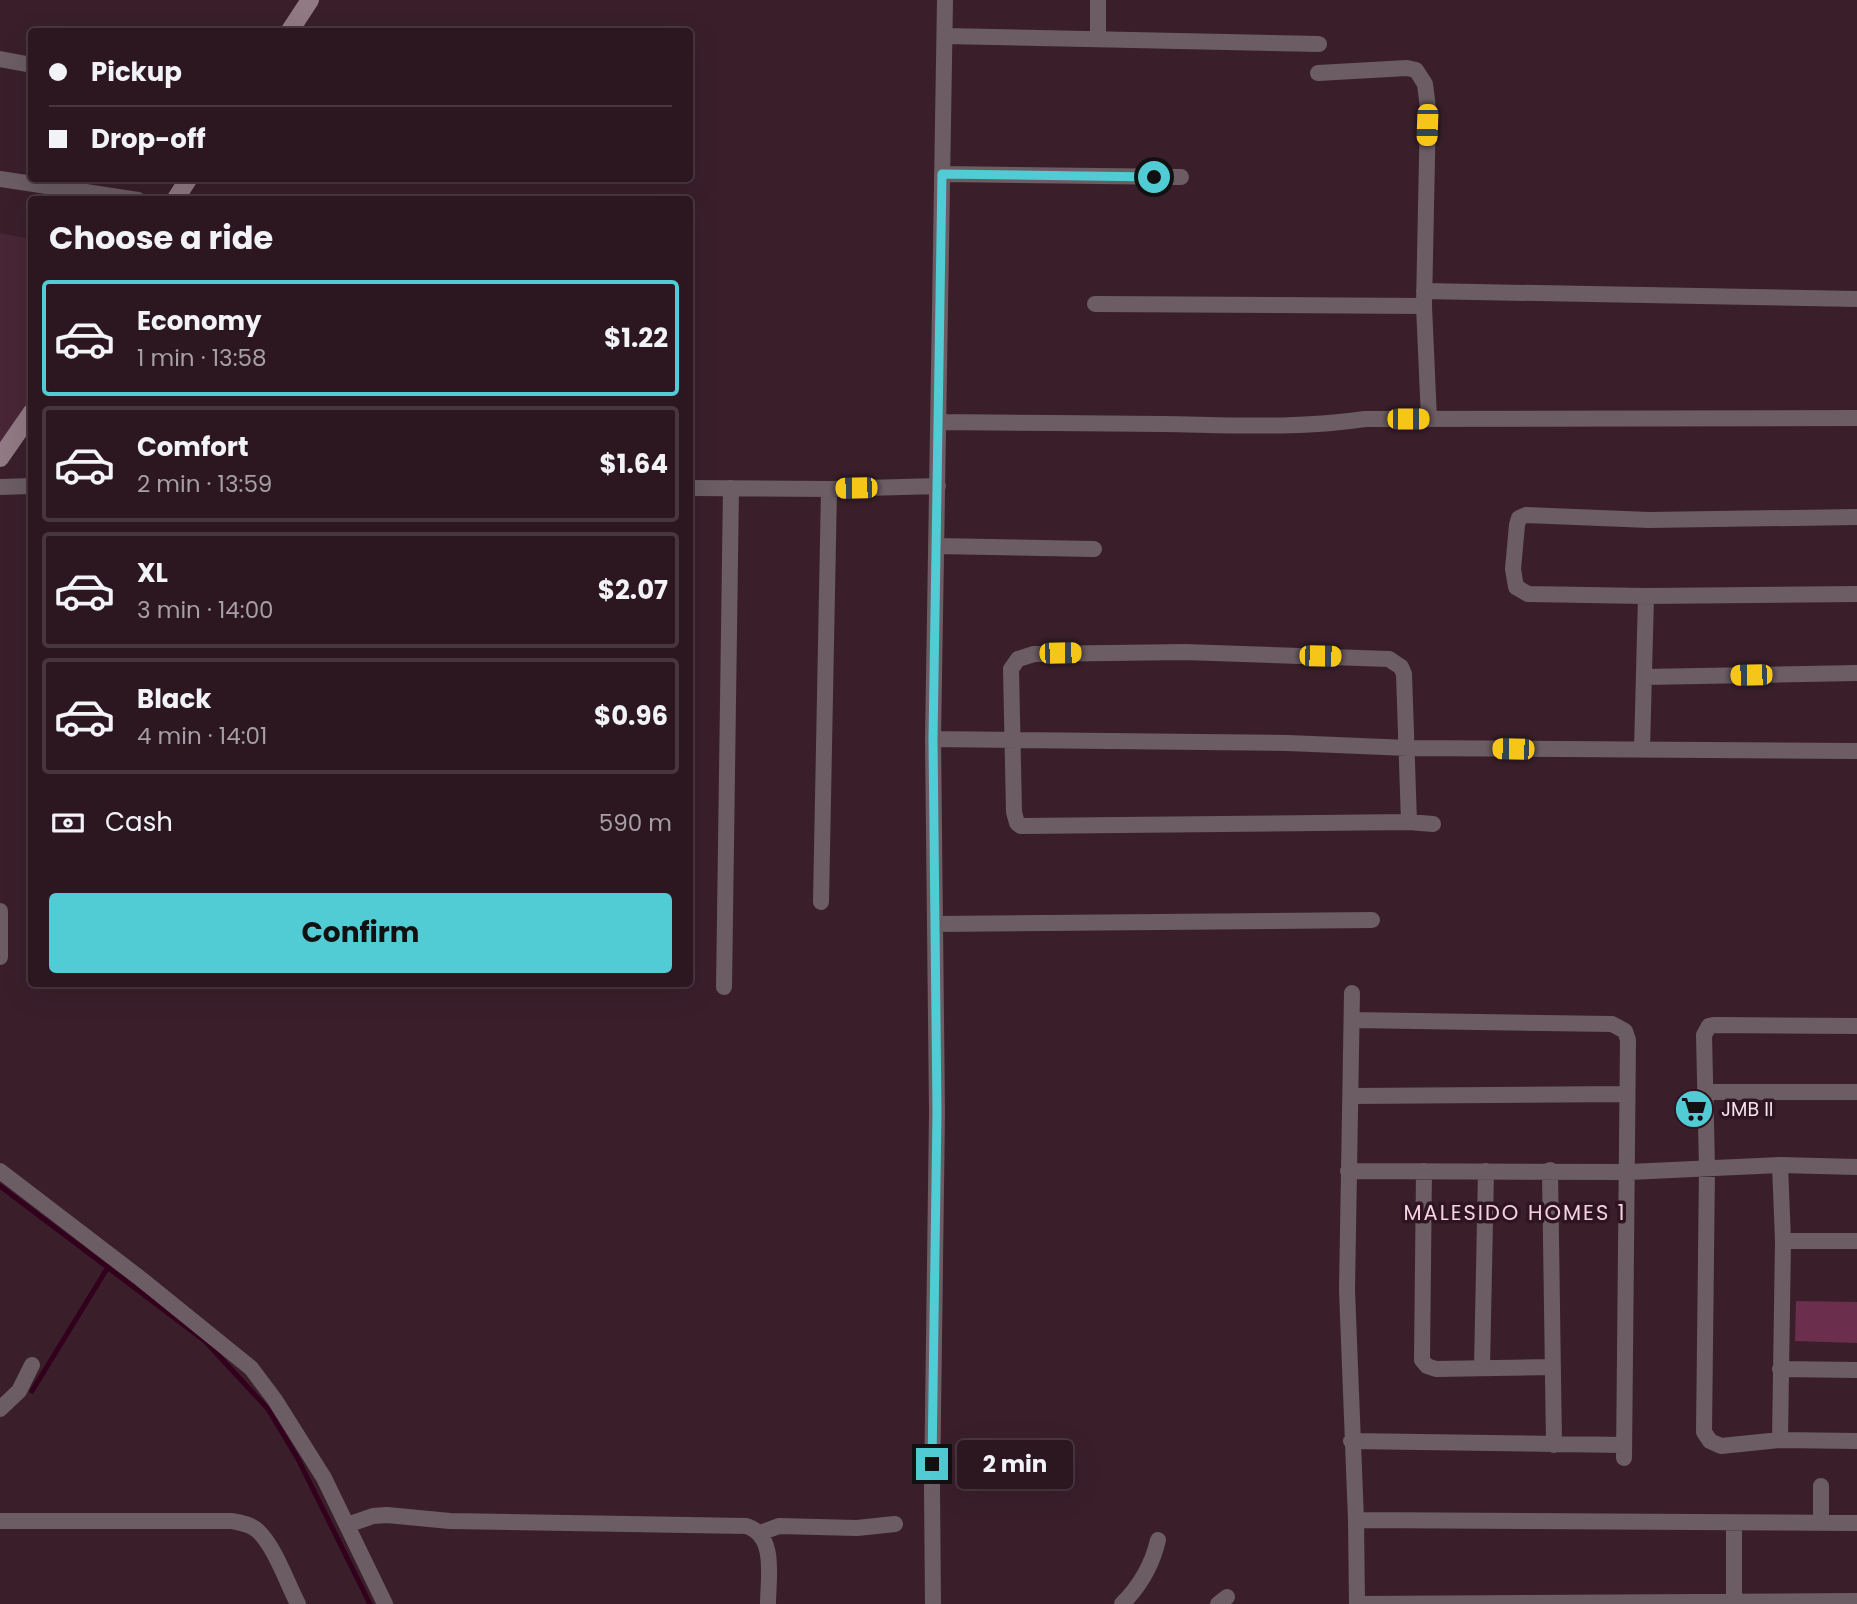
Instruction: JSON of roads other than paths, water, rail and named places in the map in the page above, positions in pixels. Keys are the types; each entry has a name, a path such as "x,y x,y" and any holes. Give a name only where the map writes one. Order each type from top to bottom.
{"main road":[{"path":"292,28 310,0"},
{"path":"0,458 28,418"}],"street":[{"path":"933,1604 937,1112 933,739 945,0"},
{"path":"1098,0 1098,39"},
{"path":"945,36 1320,44"},
{"path":"0,60 28,64"},
{"path":"1318,73 1407,68 1416,70 1425,84 1428,108 1424,298 1429,419"},
{"path":"942,174 1181,177"},
{"path":"0,179 112,196"},
{"path":"1095,304 1424,298 1857,299"},
{"path":"939,422 1275,427 1365,419 1857,418"},
{"path":"0,487 28,486"},
{"path":"693,488 829,489 938,486"},
{"path":"724,988 731,488"},
{"path":"821,902 829,489"},
{"path":"1857,517 1649,520 1526,515 1519,518 1514,583 1523,593 1646,596 1857,594"},
{"path":"936,546 1094,549"},
{"path":"1642,750 1646,596"},
{"path":"1409,822 1404,674 1401,667 1389,659 1185,652 1034,654 1014,662 1011,670 1014,812 1017,823 1021,826 1409,822 1433,824"},
{"path":"1645,677 1857,673"},
{"path":"933,739 1288,743 1408,748 1857,751"},
{"path":"0,911 0,957"},
{"path":"935,924 1372,920"},
{"path":"1352,993 1347,1290 1357,1604 1857,1601"},
{"path":"1351,1441 1554,1445 1624,1452 1629,1172 1628,1040 1623,1028 1617,1025 1352,1020"},
{"path":"1857,1026 1709,1026 1704,1035 1707,1168 1704,1432 1710,1441 1721,1446 1780,1440 1857,1441"},
{"path":"1706,1092 1857,1091"},
{"path":"1352,1096 1627,1094"},
{"path":"1348,1171 1629,1172 1780,1165 1857,1167"},
{"path":"1780,1165 1783,1241 1780,1440"},
{"path":"1550,1170 1554,1445"},
{"path":"0,1171 251,1368 324,1478 385,1604"},
{"path":"1424,1171 1422,1360 1436,1369 1553,1367"},
{"path":"1482,1368 1486,1171"},
{"path":"1783,1241 1857,1241"},
{"path":"0,1409 19,1391 32,1365"},
{"path":"1780,1369 1857,1370"},
{"path":"1821,1486 1821,1523"},
{"path":"347,1525 373,1516 387,1515 450,1521 746,1526 760,1533 765,1541 768,1604"},
{"path":"1356,1520 1857,1523"},
{"path":"0,1521 232,1521 246,1524 257,1529 266,1542 298,1604"},
{"path":"1734,1522 1734,1603"},
{"path":"760,1533 779,1526 857,1528 895,1524"},
{"path":"1122,1604 1142,1581 1158,1540"}],"waterway":[{"path":"0,1186 205,1341 268,1409 298,1459 370,1604"},
{"path":"32,1391 108,1267"}],"place":[{"name":"JMB II","path":"1694,1109"}],"district":[{"name":"MALESIDO HOMES 1","path":"1515,1213"}]}
